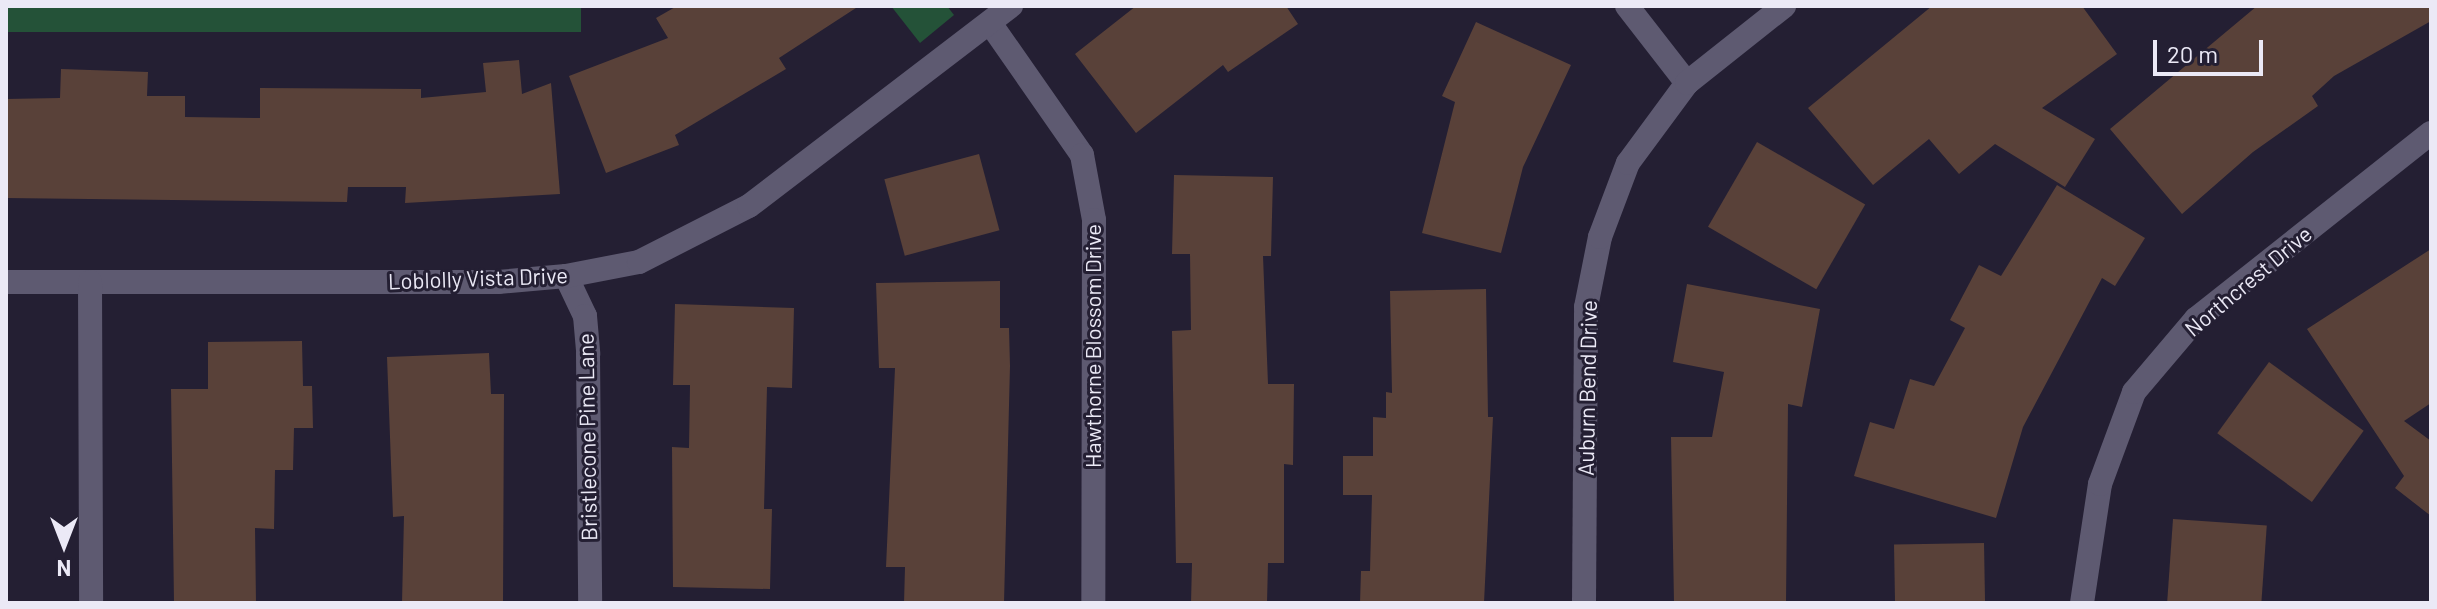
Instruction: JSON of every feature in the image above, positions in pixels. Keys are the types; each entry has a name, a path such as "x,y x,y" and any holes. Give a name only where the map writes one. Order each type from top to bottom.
{"street":[{"name":"Loblolly Vista Drive","path":"6,282 498,282 566,276 639,262 749,206 1011,6"},
{"path":"1627,6 1687,83"},
{"name":"Auburn Bend Drive","path":"1584,603 1586,307 1600,237 1628,163 1687,83 1784,6"},
{"name":"Hawthorne Blossom Drive","path":"990,23 1082,155 1085,168 1094,220 1093,603"},
{"name":"Northcrest Drive","path":"2082,603 2100,484 2134,392 2196,319 2431,133"},
{"name":"Bristlecone Pine Lane","path":"566,276 585,316 588,354 590,603"},
{"path":"90,282 91,603"}],"green space":[{"path":"6,6 581,6 581,32 6,32"},
{"path":"891,6 947,6 954,15 920,43"}],"building":[{"path":"677,6 859,6 779,58 786,69 675,135 679,145 606,173 569,76 668,38 656,18"},
{"path":"1136,6 1286,6 1298,24 1228,72 1223,65 1136,133 1075,54"},
{"path":"1932,6 2082,6 2117,54 2042,108 2095,139 2065,187 1995,144 1959,174 1929,139 1873,185 1808,108"},
{"path":"2257,6 2431,6 2431,21 2334,76 2312,96 2318,106 2253,152 2182,214 2110,129"},
{"path":"1476,22 1571,65 1523,167 1501,253 1422,233 1455,102 1442,96"},
{"path":"519,60 522,94 551,83 560,194 405,203 406,187 348,187 347,202 6,198 6,99 60,98 61,69 148,72 147,96 185,96 185,117 260,118 260,88 421,89 421,98 486,92 483,63"},
{"path":"1757,142 1865,204 1816,289 1708,227"},
{"path":"979,154 999,230 905,256 884,179"},
{"path":"1174,175 1273,177 1271,256 1263,256 1268,384 1294,384 1293,465 1284,464 1284,563 1268,563 1267,603 1191,603 1192,563 1176,563 1172,331 1191,330 1190,254 1172,254"},
{"path":"2057,185 2145,238 2115,286 2102,278 2023,427 1996,518 1854,476 1870,422 1894,429 1910,379 1934,386 1965,328 1950,320 1979,265 2001,276"},
{"path":"2431,249 2431,403 2404,421 2431,441 2431,516 2395,488 2404,476 2307,329"},
{"path":"1000,281 1000,328 1009,328 1010,366 1004,603 904,603 905,567 886,567 895,368 879,368 876,283"},
{"path":"1687,284 1820,309 1802,407 1788,404 1786,603 1674,603 1671,437 1712,437 1724,372 1673,362"},
{"path":"1486,289 1488,417 1493,417 1484,603 1360,603 1361,571 1370,571 1372,495 1343,495 1343,456 1373,456 1373,417 1386,418 1386,392 1392,393 1390,291"},
{"path":"675,304 794,308 792,388 767,387 764,509 772,509 770,589 673,587 672,447 689,448 690,385 673,385"},
{"path":"302,341 303,386 312,386 313,428 294,428 293,470 275,470 274,529 255,528 256,603 174,603 171,389 208,389 208,342"},
{"path":"489,353 491,394 504,394 503,603 402,603 404,516 393,517 387,357"},
{"path":"2269,362 2364,431 2312,502 2217,433"},
{"path":"2173,519 2267,526 2261,603 2167,603"},
{"path":"1984,543 1985,603 1895,603 1894,545"}]}
